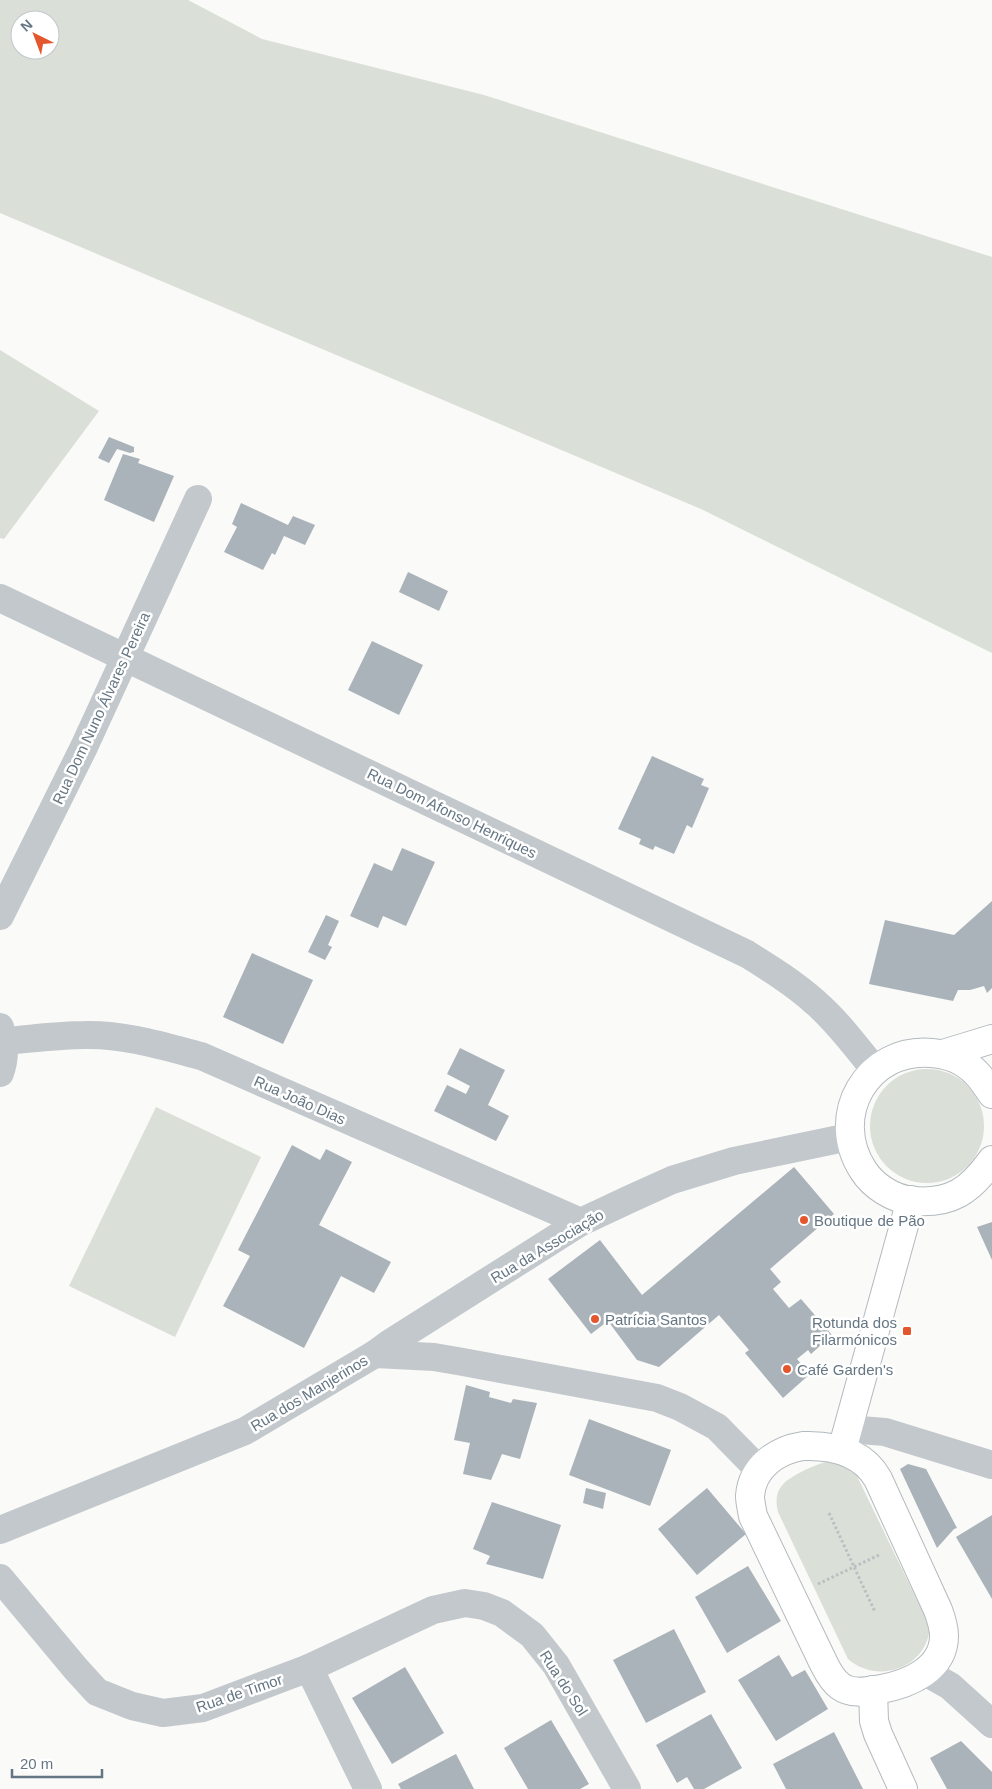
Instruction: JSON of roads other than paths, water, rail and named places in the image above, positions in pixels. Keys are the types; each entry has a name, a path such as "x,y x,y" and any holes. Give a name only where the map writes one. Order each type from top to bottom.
{"street":[{"name":"Rua Dom Nuno Álvares Pereira","path":"0,916 84,747 198,500"},
{"name":"Rua Dom Afonso Henriques","path":"0,598 747,954 782,976 817,1003 875,1070"},
{"path":"0,1073 4,1063 2,1034"},
{"name":"Rua João Dias","path":"2,1034 117,1037 156,1044 201,1056 581,1222"},
{"path":"943,1054 992,1039"},
{"path":"992,1094 981,1076 964,1062 943,1054 919,1052 895,1057 875,1070 859,1089 850,1112 849,1137 855,1158 868,1177 884,1191 905,1200 930,1202 956,1196 977,1180 992,1160"},
{"name":"Rua da Associação","path":"374,1354 581,1222 672,1180 734,1161 849,1137"},
{"path":"911,1200 845,1439 856,1455 873,1470 938,1610 943,1625 944,1638 936,1660 925,1672 915,1679 896,1686 873,1690 852,1691 840,1686 831,1677 824,1664 753,1516 750,1497 759,1470 781,1452 793,1448 815,1446 845,1439 885,1432 992,1465"},
{"name":"Rua dos Manjerinos","path":"0,1530 245,1431 374,1354 434,1357 657,1398 680,1406 717,1427 759,1470"},
{"name":"Rua de Timor","path":"0,1578 97,1692 132,1706 163,1713 203,1708 309,1668"},
{"name":"Rua do Sol","path":"309,1668 433,1610 465,1603 484,1606 502,1614 532,1635 556,1665 627,1789"},
{"path":"309,1668 368,1789"},
{"path":"925,1672 950,1686 992,1724"},
{"path":"873,1690 874,1722 903,1789"}],"place":[{"name":"Boutique de Pão","path":"804,1220"},
{"name":"Patrícia Santos","path":"595,1319"},
{"name":"Rotunda dos Filarmónicos","path":"907,1331"},
{"name":"Café Garden's","path":"787,1369"}]}
